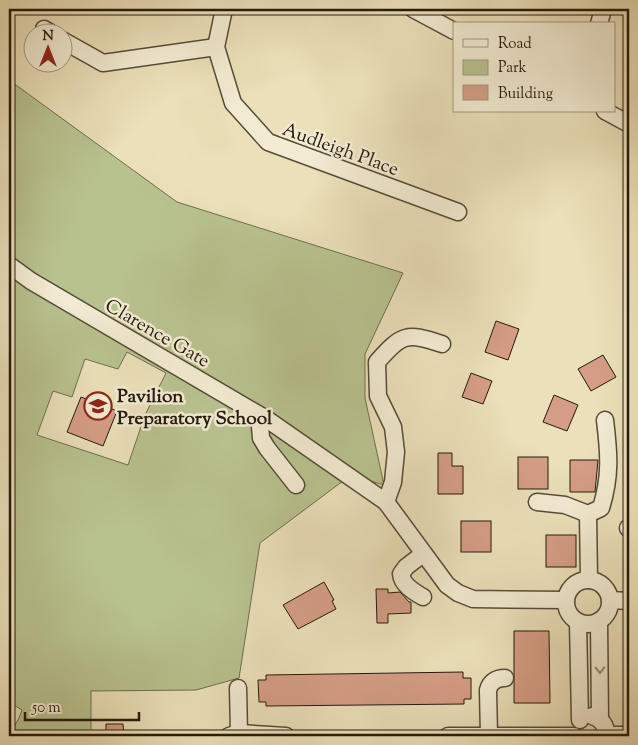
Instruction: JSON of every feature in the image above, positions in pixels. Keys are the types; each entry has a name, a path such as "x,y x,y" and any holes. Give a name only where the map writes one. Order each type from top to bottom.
{"street":[{"name":"Audleigh Place","path":"224,9 216,47 233,103 268,142 458,212"},
{"path":"413,9 453,30"},
{"path":"600,22 603,9"},
{"path":"72,46 103,63 216,47"},
{"path":"607,112 629,124"},
{"name":"Clarence Gate","path":"9,267 259,415 386,502 446,585 458,593 473,599 566,600"},
{"path":"386,502 393,482 396,452 392,427 378,396 376,362 394,342 410,336 442,344"},
{"path":"259,415 264,443 296,485"},
{"path":"537,502 565,505 588,514 601,508 607,489 609,453 605,420"},
{"path":"588,514 589,580"},
{"path":"422,554 406,567 401,574 402,580 413,592 423,597"},
{"path":"583,580 589,580 595,581 605,588 610,600 608,611 599,621 591,624 578,622 568,611 566,600 569,590 573,585 583,580"},
{"path":"610,600 629,601"},
{"path":"599,621 600,720"},
{"path":"578,622 580,720"},
{"path":"489,736 489,685 499,678 505,678"},
{"path":"238,688 234,735 286,736"},
{"path":"448,736 574,736 574,727 580,720 588,716 600,720 606,726 606,736 629,735"}],"green space":[{"path":"9,80 177,202 403,273 365,354 365,398 384,485 351,475 260,543 239,678 196,690 91,691 91,736 9,736 22,710 9,702","holes":["127,352 166,373 145,415 128,465 37,435 53,391 72,397 85,359 118,369"]}],"building":[{"path":"496,321 519,329 508,360 485,352"},
{"path":"603,355 616,377 591,391 578,369"},
{"path":"471,373 492,381 483,404 462,397"},
{"path":"554,395 578,405 567,431 543,422"},
{"path":"81,397 117,411 103,446 67,432"},
{"path":"438,453 452,453 452,466 463,466 463,494 438,494"},
{"path":"518,457 548,457 548,489 518,489"},
{"path":"570,460 598,460 595,492 570,492"},
{"path":"461,521 491,521 491,552 461,552"},
{"path":"546,535 576,535 576,567 546,567"},
{"path":"324,582 334,600 332,601 336,609 298,629 283,605"},
{"path":"376,589 388,589 388,593 400,592 411,602 411,613 388,614 388,623 377,623"},
{"path":"514,631 549,631 550,703 514,703"},
{"path":"463,672 463,678 471,678 471,699 464,699 464,704 266,706 266,702 259,702 258,680 266,680 266,675"},
{"path":"106,724 123,724 124,736 106,736"}],"place":[{"name":"Pavilion Preparatory School","path":"98,406"}]}
